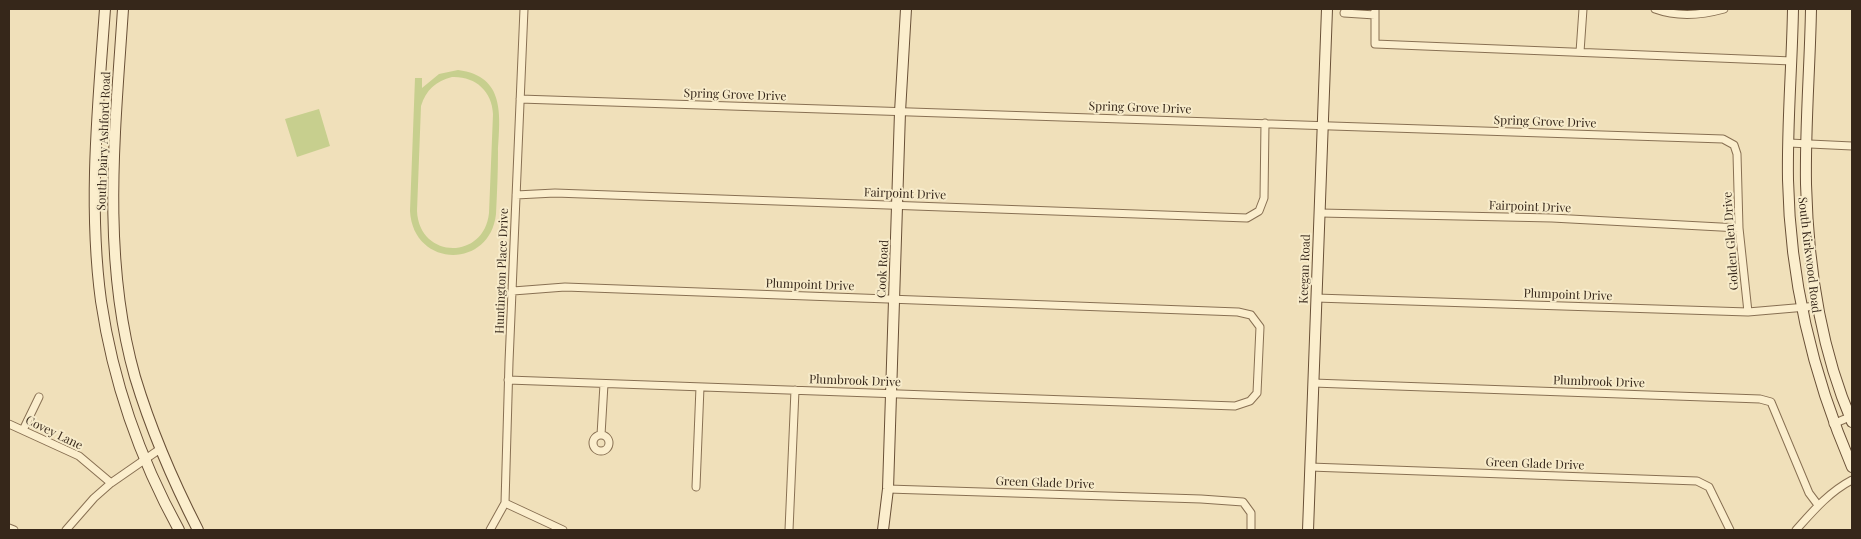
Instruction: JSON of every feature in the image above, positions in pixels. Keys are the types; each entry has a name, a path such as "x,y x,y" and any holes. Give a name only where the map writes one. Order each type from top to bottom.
{"main road":[{"name":"South Dairy Ashford Road","path":"105,9 95,186 101,299 109,345 136,438 160,496 179,530"},
{"name":"South Dairy Ashford Road","path":"123,9 112,186 119,297 135,376 160,449 178,491 198,530"},
{"name":"Cook Road","path":"883,530 888,489 899,205 900,112 906,9"},
{"name":"Keegan Road","path":"1308,530 1327,9"},
{"name":"South Kirkwood Road","path":"1794,9 1788,179 1790,228 1809,343 1833,424 1852,467"},
{"name":"South Kirkwood Road","path":"1811,9 1806,144 1808,228 1818,306 1826,343 1837,384 1851,418"},
{"path":"101,61 120,62"},
{"path":"95,186 112,186"},
{"path":"101,299 119,297"}],"street":[{"name":"Huntington Place Drive","path":"490,530 505,503 508,380 524,9"},
{"path":"1580,52 1583,9"},
{"path":"1659,9 1695,14 1710,13 1724,9"},
{"path":"1344,13 1375,12 1375,44 1792,61"},
{"name":"Spring Grove Drive","path":"520,99 1723,139 1734,145 1737,154 1737,169"},
{"name":"Fairpoint Drive","path":"516,195 555,193 1247,218 1259,211 1264,198 1265,124"},
{"path":"1789,143 1852,146"},
{"name":"Golden Glen Drive","path":"1737,169 1738,228 1748,312"},
{"name":"Fairpoint Drive","path":"1320,213 1552,218 1738,228"},
{"name":"Plumpoint Drive","path":"513,291 565,287 1197,310"},
{"name":"Plumpoint Drive","path":"1316,298 1748,312 1818,306"},
{"name":"Plumbrook Drive","path":"508,380 1235,406 1250,401 1257,393 1260,327 1251,315 1238,312 1197,310"},
{"name":"Plumbrook Drive","path":"1313,383 1760,399 1771,402 1809,493 1818,505"},
{"path":"601,434 604,384"},
{"path":"696,487 700,387"},
{"path":"789,530 795,390"},
{"path":"23,430 39,397"},
{"path":"1833,424 1851,418"},
{"name":"Covey Lane","path":"9,424 79,456 111,483"},
{"path":"66,530 94,498 111,483 160,449"},
{"name":"Green Glade Drive","path":"1310,467 1697,481 1709,487 1730,530"},
{"path":"1796,530 1818,505 1852,480"},
{"name":"Green Glade Drive","path":"888,489 1243,502 1251,513 1251,530"},
{"path":"505,503 563,530"},
{"path":"9,528 14,530"}],"green space":[{"path":"458,70 474,74 485,80 497,100 499,112 496,214 491,232 480,245 467,253 452,255 437,252 424,243 414,230 410,211 415,78 422,78 422,88 439,74","holes":["452,77 460,77 481,86 492,106 489,213 485,229 476,240 465,246 452,248 439,245 428,238 420,227 417,211 421,106 426,95 436,84"]},
{"path":"319,109 330,146 297,157 285,119"}]}
